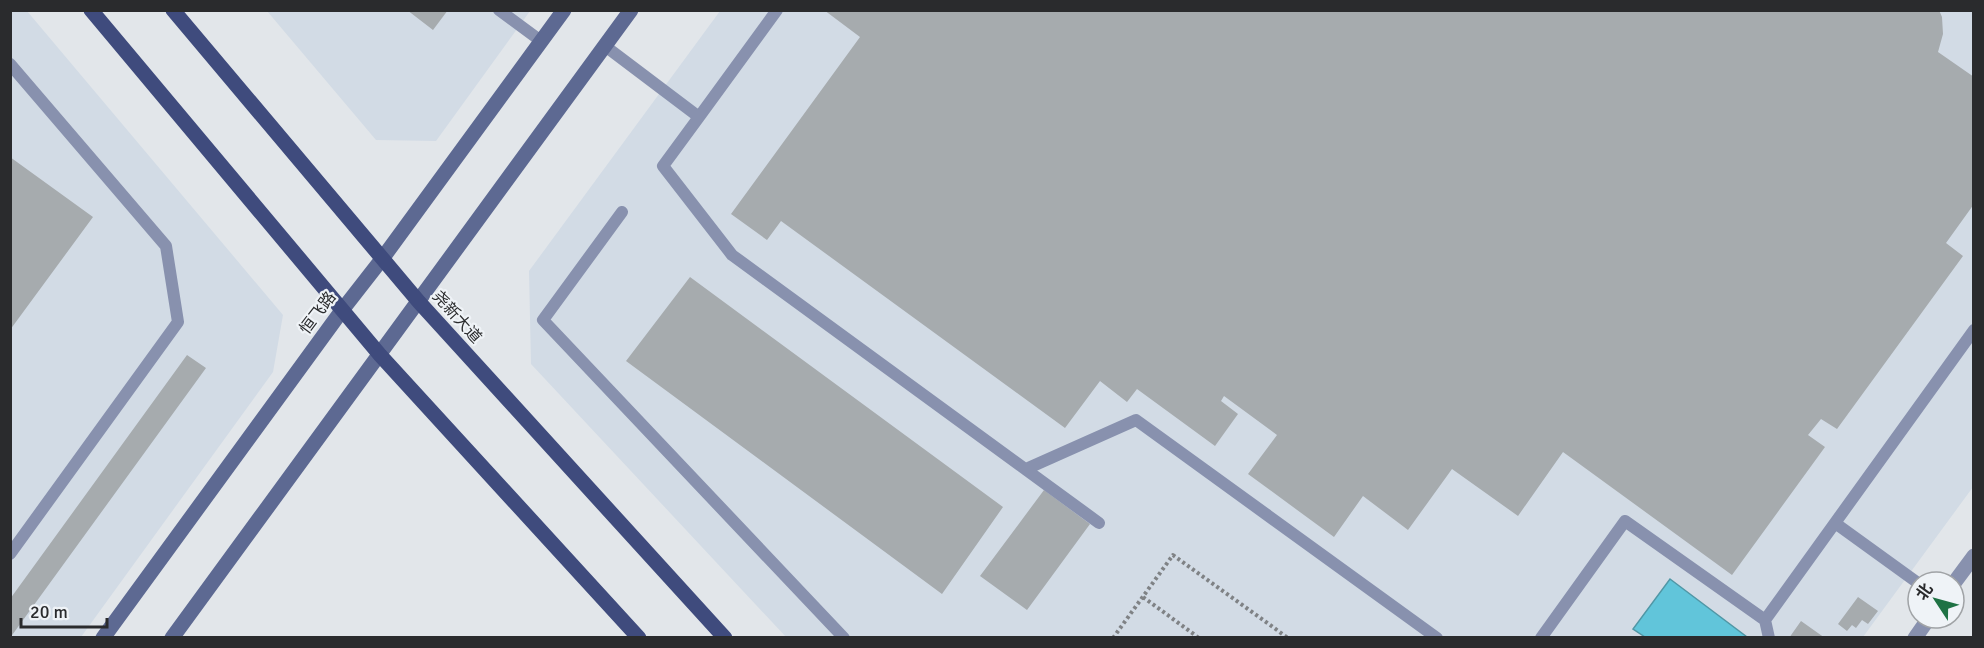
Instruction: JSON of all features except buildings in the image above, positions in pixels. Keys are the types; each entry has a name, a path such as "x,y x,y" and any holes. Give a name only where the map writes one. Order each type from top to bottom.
{"main road":[{"path":"91,10 380,355 639,638"},
{"name":"尧新大道","path":"173,10 418,302 725,638"},
{"name":"恒飞路","path":"103,638 564,10"},
{"path":"172,638 631,10"}],"street":[{"path":"1964,570 1974,556"}],"lane":[{"path":"499,10 541,41"},
{"path":"777,10 663,166 732,255 1099,523"},
{"path":"605,46 699,117"},
{"path":"10,64 166,246 178,322 10,554"},
{"path":"622,212 543,320 844,638"},
{"path":"1764,620 1974,330"},
{"path":"1026,469 1136,420 1437,638"},
{"path":"1541,638 1625,521 1764,620 1769,638"},
{"path":"1835,523 1906,574"}],"path":[{"path":"1113,638 1173,555 1288,638"},
{"path":"1143,597 1199,638"}],"shaded area":[{"path":"10,11 27,11 283,315 273,372 81,637 11,637"},
{"path":"267,11 530,11 436,141 376,140"},
{"path":"720,11 1973,11 1973,487 1912,570 1906,570 1906,578 1863,637 786,637 531,364 529,271"}],"water":[{"path":"1670,579 1747,637 1645,637 1633,629"}]}
